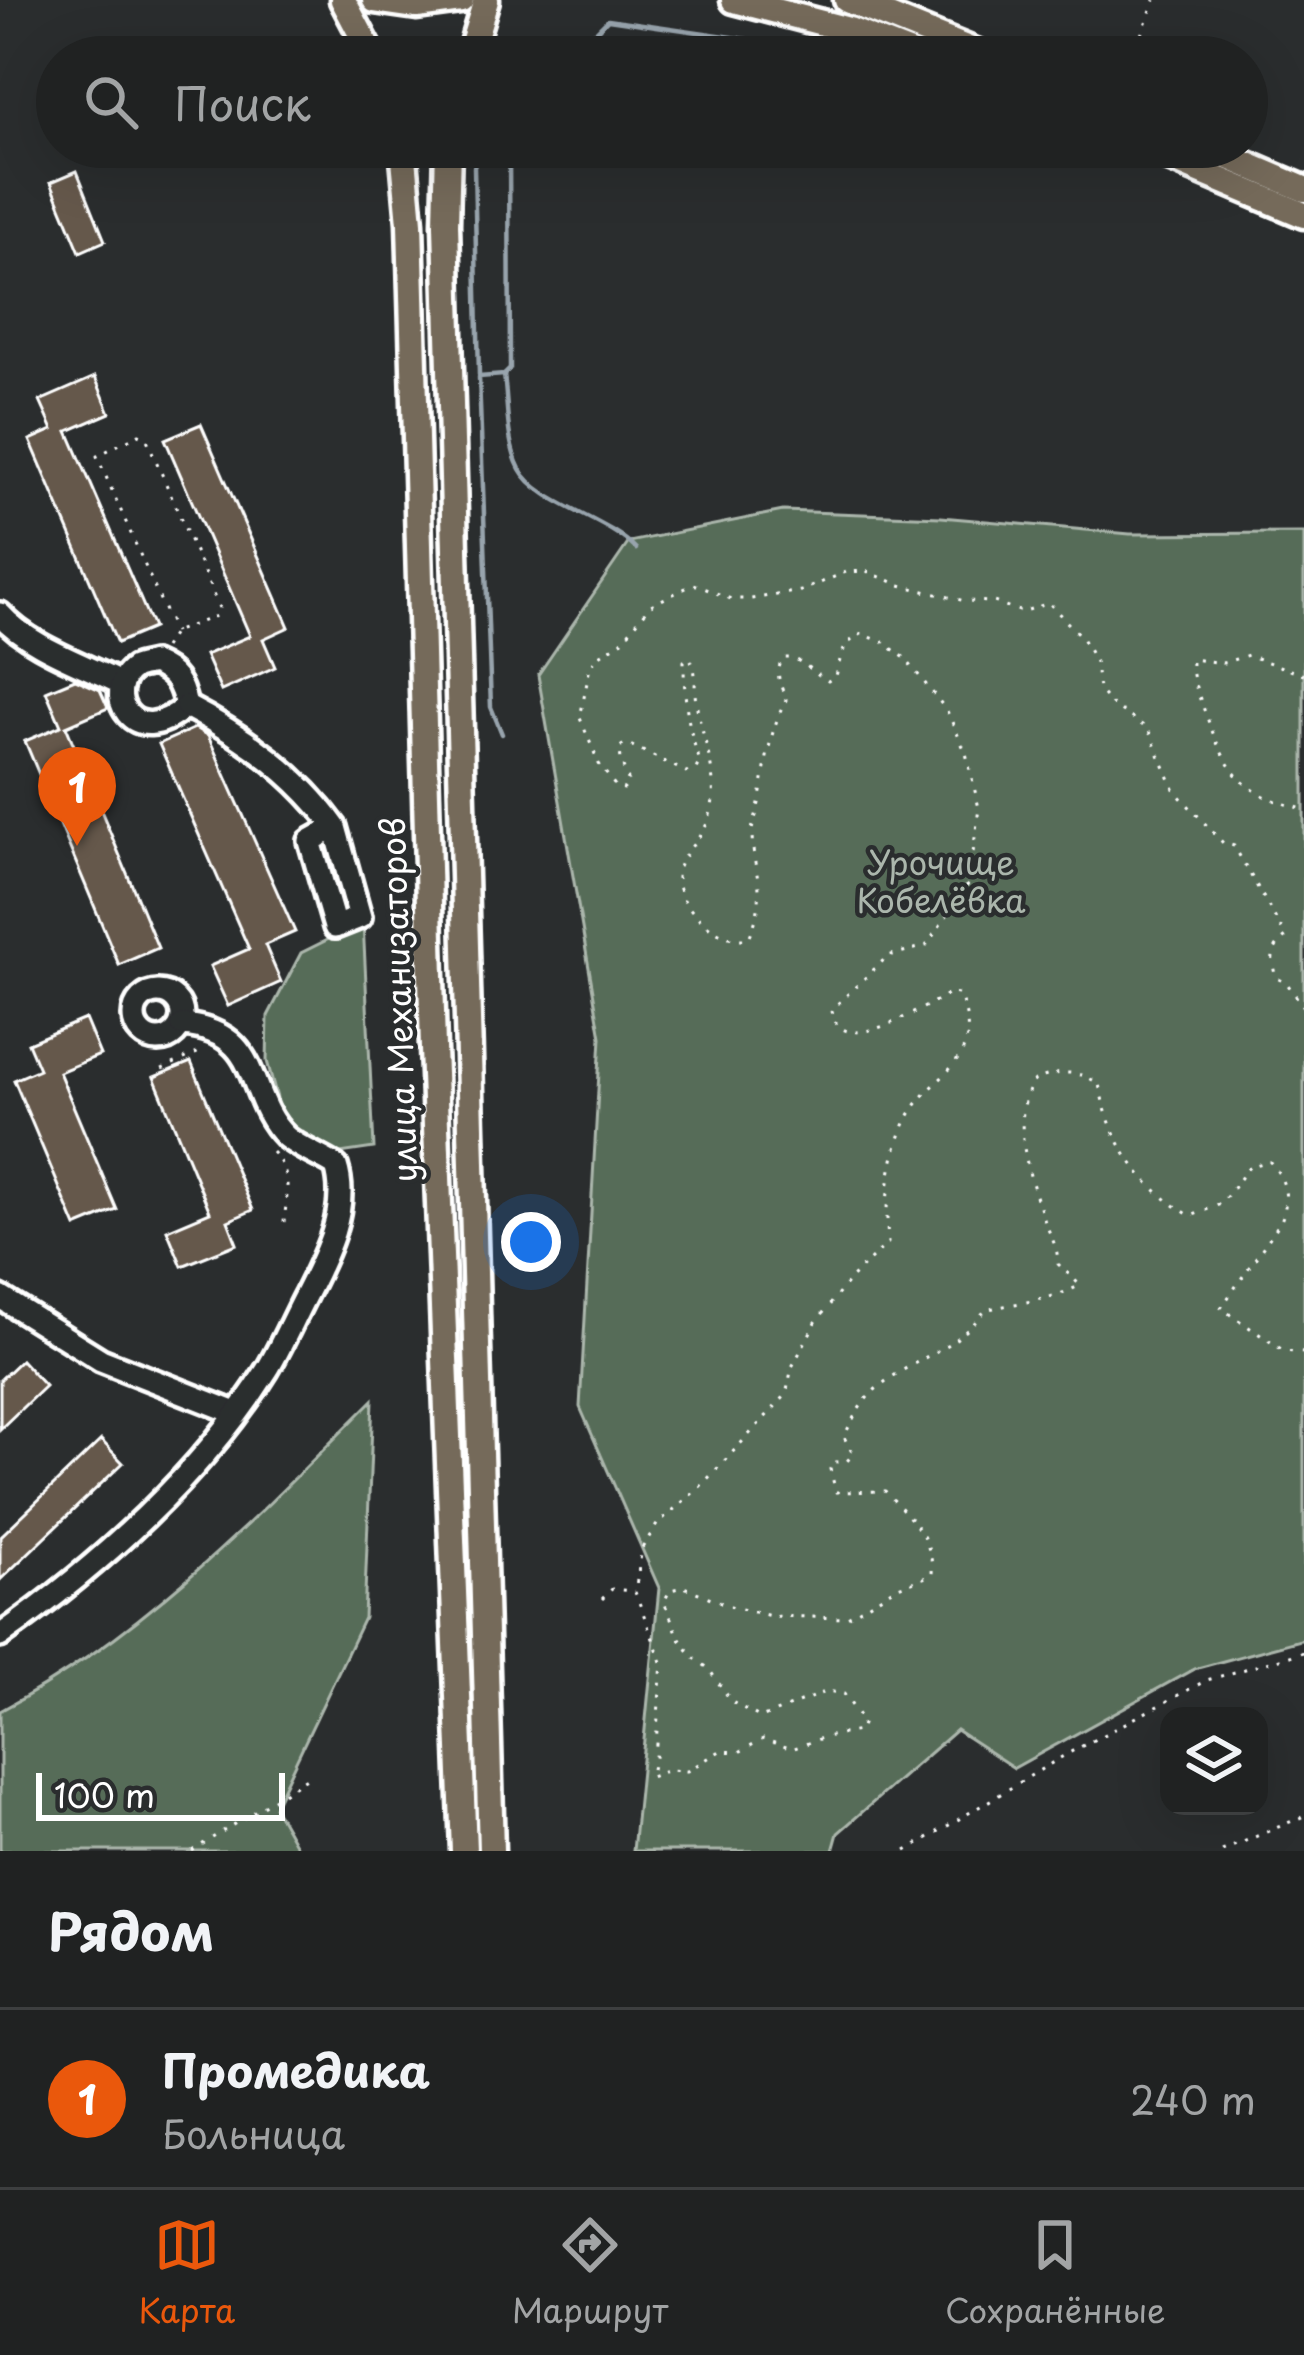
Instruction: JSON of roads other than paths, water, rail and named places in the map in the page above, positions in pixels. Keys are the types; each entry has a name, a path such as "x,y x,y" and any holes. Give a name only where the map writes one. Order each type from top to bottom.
{"main road":[{"path":"343,0 363,36"},
{"path":"375,0 417,7 460,0"},
{"path":"476,36 486,0"},
{"path":"734,0 864,36"},
{"path":"847,0 936,36"},
{"name":"улица Механизаторов","path":"405,168 464,1851"},
{"name":"улица Механизаторов","path":"447,168 491,1851"},
{"path":"1193,168 1304,215"},
{"path":"1256,168 1304,188"}],"street":[{"path":"0,614 25,634 122,684"},
{"path":"186,706 168,722 149,726 132,719 121,703 122,684 134,668 153,663 172,670 186,706 272,760 313,796 335,827"},
{"path":"0,1636 73,1585 160,1501 236,1413 267,1370 337,1222 342,1185 336,1166 288,1139 271,1116 243,1054 217,1034 182,1025"},
{"path":"0,1297 100,1360 236,1413"}],"waterway":[{"path":"591,36 608,19 725,36"},
{"path":"474,168 479,375"},
{"path":"502,734 491,707 479,377 504,375 510,369 509,168"},
{"path":"504,375 512,447 529,481 636,549"}],"place":[{"name":"Промедика","path":"77,846"}],"park label":[{"name":"Урочище Кобелёвка","path":"941,882"}]}
